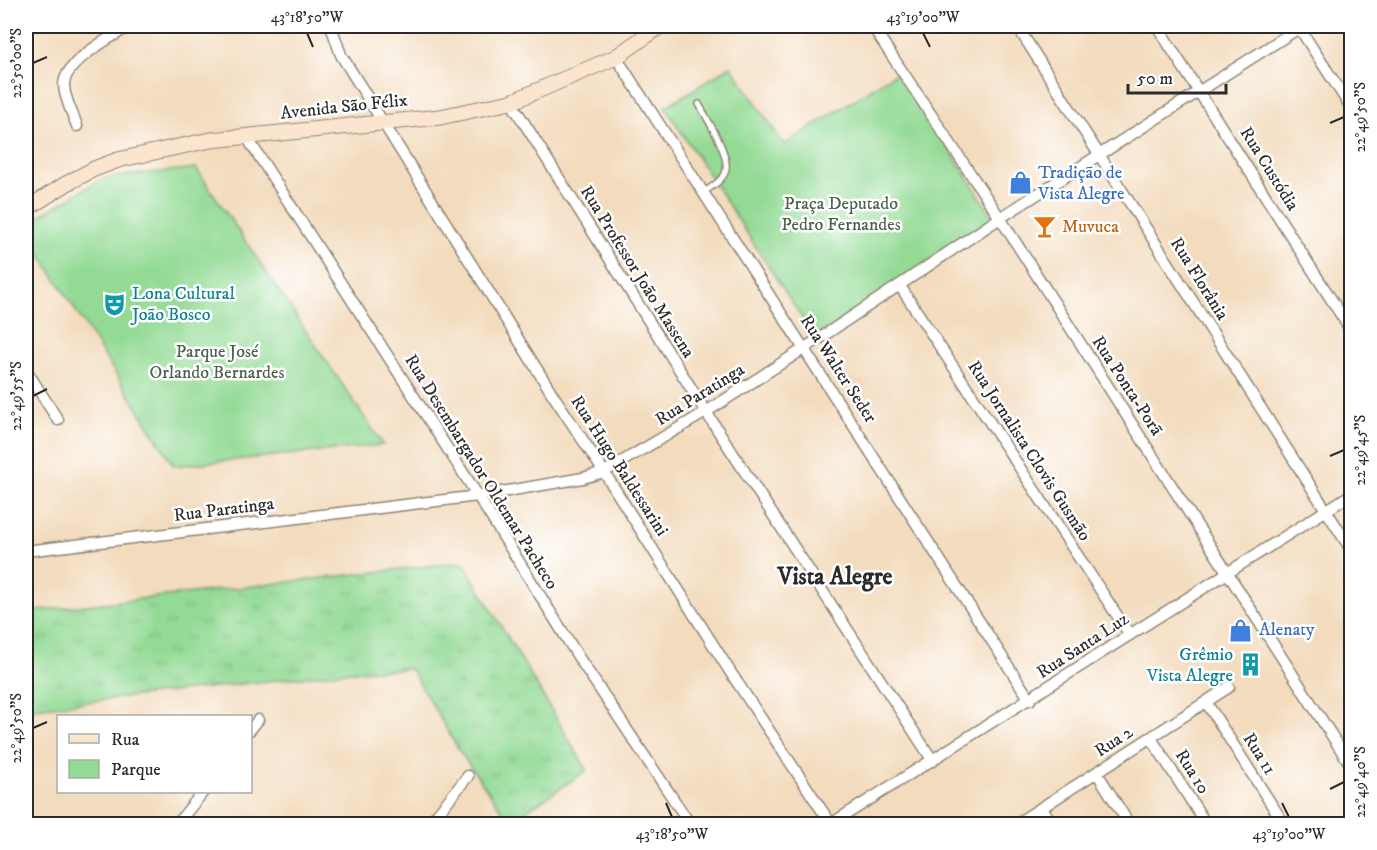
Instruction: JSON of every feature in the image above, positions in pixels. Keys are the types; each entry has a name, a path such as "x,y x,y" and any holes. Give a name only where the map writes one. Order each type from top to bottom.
{"street":[{"path":"77,126 64,84 68,72 102,42 130,26"},
{"name":"Rua Hugo Baldessarini","path":"331,26 341,55 517,339 831,825"},
{"name":"Avenida São Félix","path":"26,209 94,169 118,160 211,140 440,117 511,102 616,57 660,26"},
{"name":"Rua Ponta-Porã","path":"872,26 1000,218 1352,767"},
{"name":"Rua Florânia","path":"1017,26 1352,550"},
{"name":"Rua Custódia","path":"1157,26 1352,332"},
{"path":"1300,26 1352,108"},
{"name":"Rua Paratinga","path":"26,551 478,496 583,478 604,472 706,412 1000,218 1201,92 1300,26"},
{"name":"Rua Walter Seder","path":"616,57 1030,700"},
{"name":"Rua Professor João Massena","path":"511,102 706,412 933,761"},
{"name":"Rua Desembargador Oldemar Pacheco","path":"246,136 478,496 579,658 690,825"},
{"name":"Rua Jornalista Clovis Gusmão","path":"900,286 1130,635"},
{"path":"26,370 58,420"},
{"name":"Rua Santa Luz","path":"831,825 1352,494"},
{"name":"Rua 2","path":"1016,825 1229,687"},
{"name":"Rua 11","path":"1206,702 1284,825"},
{"path":"252,728 258,720"},
{"name":"Rua 10","path":"1151,738 1206,825"},
{"path":"1096,772 1129,825"},
{"path":"429,825 468,776"},
{"path":"177,825 202,793"},
{"path":"1042,808 1052,825"}],"lane":[{"path":"699,104 727,163 725,174 704,192"}],"green space":[{"name":"Praça Deputado Pedro Fernandes","path":"731,66 784,145 899,71 994,218 815,338 665,107"},
{"name":"Parque José Orlando Bernardes","path":"196,168 383,445 174,466 26,232 26,224 103,178"},
{"path":"463,562 587,770 510,822 460,752 411,669 352,671 26,709 26,612"}],"place":[{"name":"Tradição de Vista Alegre","path":"1020,183"},
{"name":"Muvuca","path":"1044,227"},
{"name":"Lona Cultural João Bosco","path":"114,304"},
{"name":"Alenaty","path":"1241,630"},
{"name":"Grêmio Vista Alegre","path":"1251,665"}],"district":[{"name":"Vista Alegre","path":"835,577"}]}
